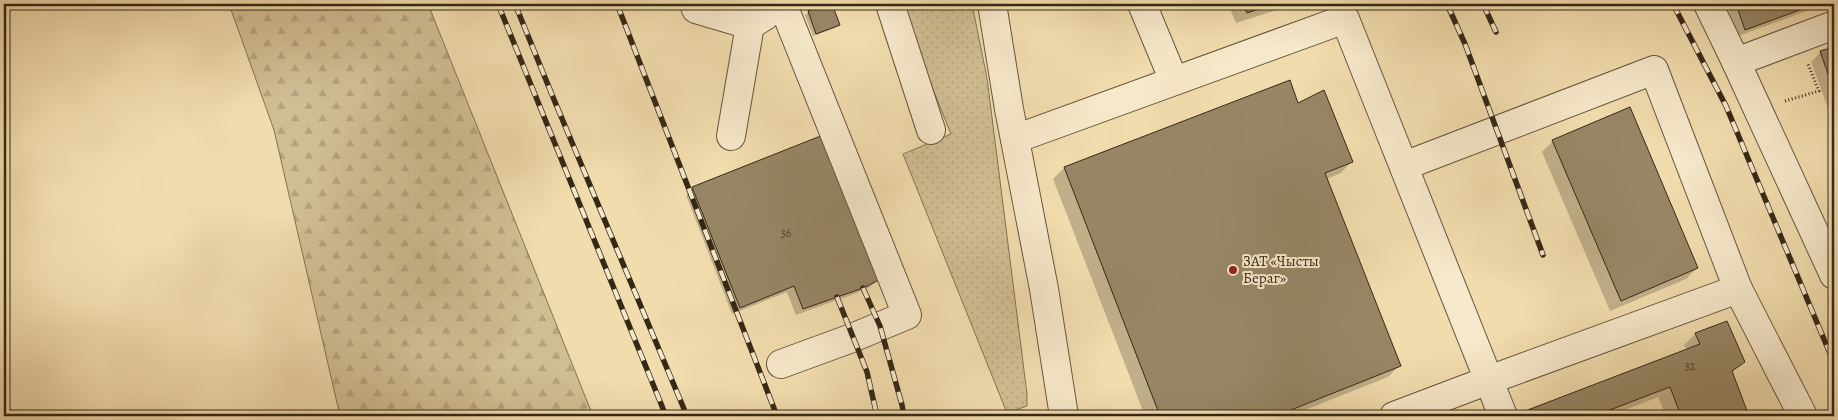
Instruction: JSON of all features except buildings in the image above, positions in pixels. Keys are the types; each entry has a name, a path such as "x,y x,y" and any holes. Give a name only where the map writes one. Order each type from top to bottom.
{"lane":[{"path":"694,4 696,9 750,25 784,4 907,315 852,338 781,364"},
{"path":"890,4 931,130"},
{"path":"992,4 1015,139 1044,289 1064,416"},
{"path":"1142,4 1174,81"},
{"path":"1708,4 1834,275"},
{"path":"1015,139 1174,81 1346,11 1404,166 1503,416"},
{"path":"731,136 750,25"},
{"path":"1736,62 1834,25"},
{"path":"1404,166 1654,70 1738,289 1803,416"},
{"path":"1394,416 1738,289"}],"path":[{"path":"1780,107 1782,102 1819,91 1805,56"}],"green space":[{"path":"229,4 428,4 593,416 340,416 274,130"},
{"path":"905,4 972,4 987,78 1027,394 1027,406 1007,413 903,154 951,134 917,50"}],"railway":[{"path":"498,4 666,416"},
{"path":"515,4 687,416"},
{"path":"617,4 777,416"},
{"path":"1447,4 1465,44 1543,255"},
{"path":"1483,4 1496,32"},
{"path":"1673,4 1726,106 1834,363"},
{"path":"863,288 880,326 904,416"},
{"path":"837,297 867,372 877,416"}],"place":[{"name":"ЗАТ «Чысты Бераг»","path":"1233,270"}]}
